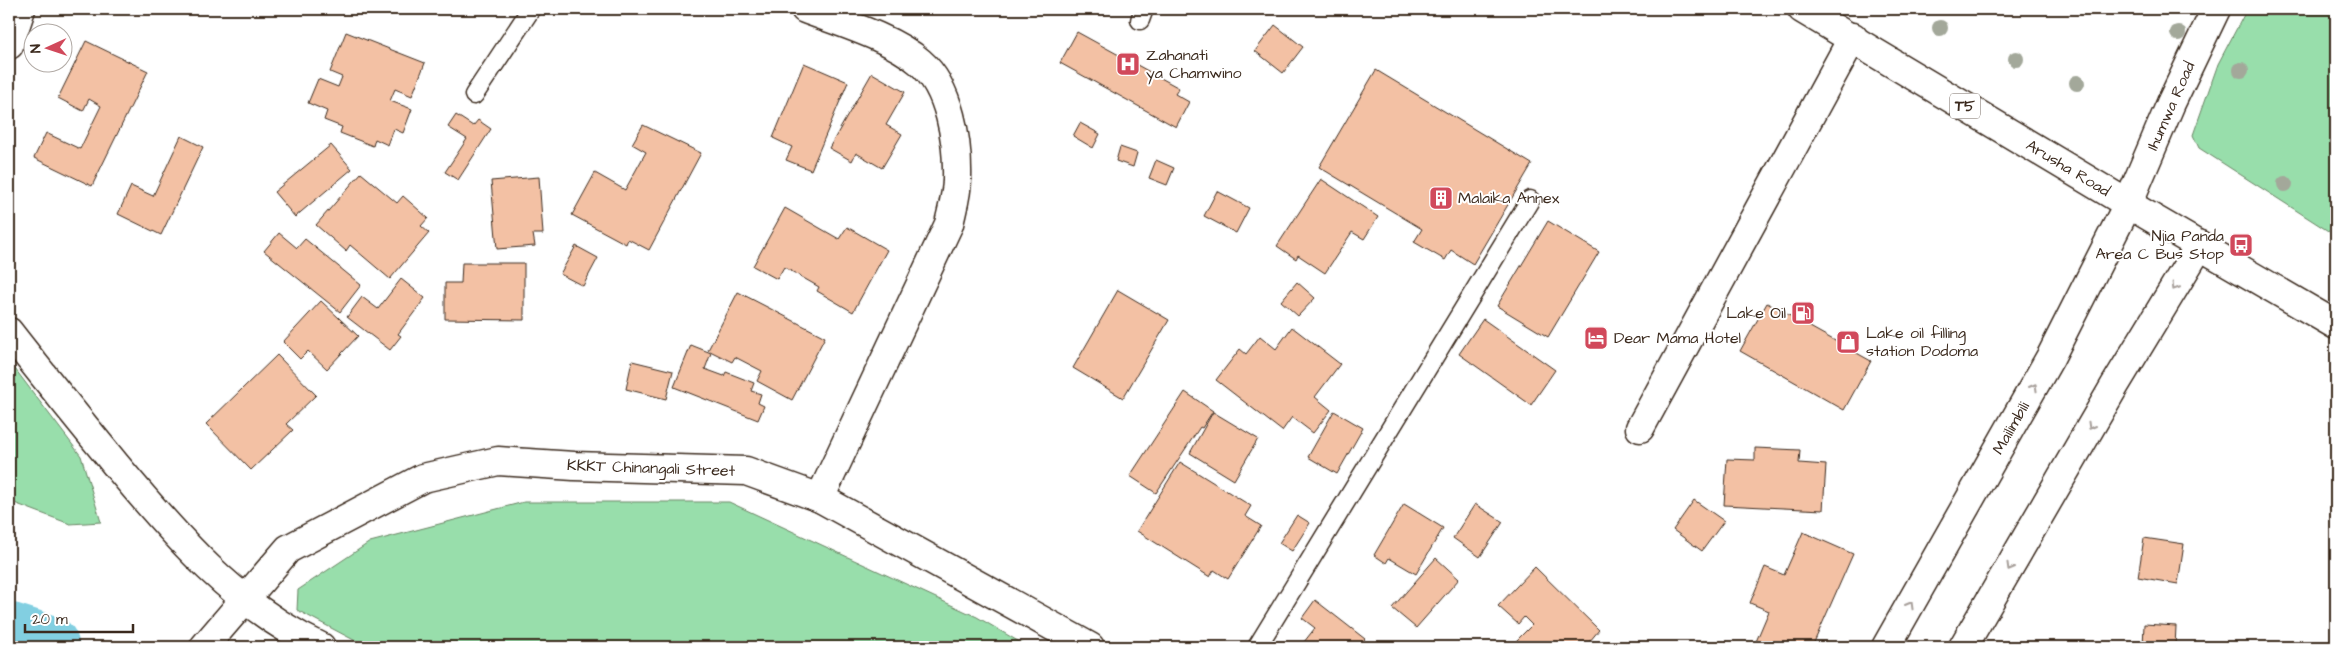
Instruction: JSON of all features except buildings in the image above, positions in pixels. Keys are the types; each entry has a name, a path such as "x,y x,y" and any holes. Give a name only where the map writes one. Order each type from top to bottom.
{"main road":[{"path":"9,45 21,9"},
{"path":"805,9 902,49 920,61 934,76 947,107 956,149 958,181 949,224 820,498"},
{"name":"Arusha Road","path":"1802,9 2128,204 2336,325"},
{"name":"Ihumwa Road","path":"2128,204 2171,102 2216,9"},
{"path":"1640,428 1853,38"},
{"name":"Mailimbili","path":"1886,647 2051,356 2128,204"},
{"path":"1963,647 2115,385 2200,245"},
{"path":"9,332 168,528 244,601 294,635 321,647"},
{"name":"KKKT Chinangali Street","path":"204,647 288,549 423,478 498,460 574,466 746,471 820,498 862,523 1090,647"}],"lane":[{"path":"474,95 531,9"},
{"path":"1257,647 1530,200"}],"green space":[{"path":"2247,9 2336,9 2336,236 2199,148 2193,135 2218,64"},
{"path":"9,361 81,456 101,522 70,524 9,501"},
{"path":"524,502 729,502 977,617 1028,647 367,647 297,610 298,590 370,542"}],"waterway":[{"path":"9,635 47,647"}],"place":[{"name":"Zahanati ya Chamwino","path":"1128,64"},
{"name":"Malaika Annex","path":"1441,198"},
{"name":"Njia Panda Area C Bus Stop","path":"2241,245"},
{"name":"Lake Oil","path":"1803,313"},
{"name":"Dear Mama Hotel","path":"1596,338"},
{"name":"Lake oil filling station Dodoma","path":"1848,342"}]}
